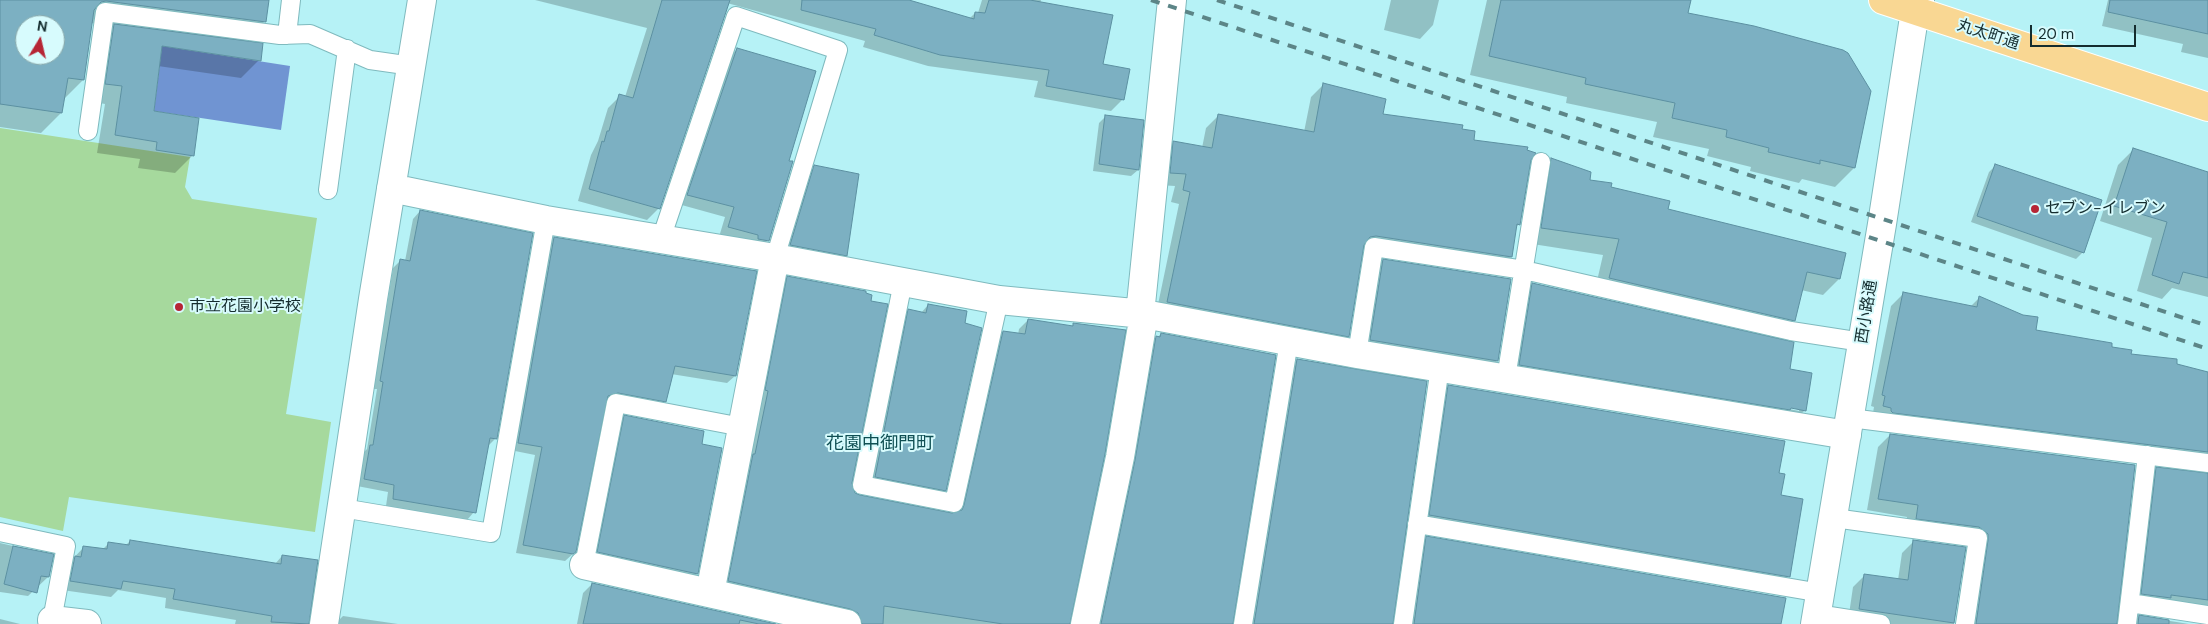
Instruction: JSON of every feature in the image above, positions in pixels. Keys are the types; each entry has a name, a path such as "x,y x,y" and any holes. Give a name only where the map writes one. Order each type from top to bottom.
{"main road":[{"name":"丸太町通","path":"1882,0 1918,5 2208,107"}],"street":[{"path":"324,624 422,0"},
{"path":"1085,624 1120,457 1142,314 1172,0"},
{"name":"西小路通","path":"1818,610 1918,5"},
{"path":"391,188 546,220 775,258 999,300 1142,314 1357,354 1506,378 1848,426"},
{"path":"710,593 775,258"},
{"path":"584,565 847,624"},
{"path":"52,620 87,624"}],"lane":[{"path":"287,34 291,0"},
{"path":"88,131 105,12 287,34 310,34 370,60 412,66"},
{"path":"661,239 736,16 838,50 775,258"},
{"path":"328,190 347,49"},
{"path":"1506,378 1540,162"},
{"path":"342,508 491,533 546,220"},
{"path":"1357,354 1374,248 1524,270 1791,332 1862,342"},
{"path":"903,282 862,485 954,503 999,300"},
{"path":"1243,624 1289,341"},
{"path":"1403,624 1440,367"},
{"path":"584,565 616,403 742,427"},
{"path":"1848,426 2147,455 2208,463"},
{"path":"2127,624 2147,455"},
{"path":"1834,518 1978,538 1965,624"},
{"path":"1417,524 1881,624"},
{"path":"0,532 66,546 52,620"},
{"path":"2130,603 2208,615"}],"green space":[{"path":"0,128 190,157 185,187 192,199 317,218 286,414 331,422 315,532 69,497 63,531 0,517"}],"water":[{"path":"162,46 290,66 281,130 154,111"}],"building":[{"path":"0,0 269,0 266,22 106,1 101,2 94,10 84,80 68,78 62,113 0,104"},
{"path":"662,0 730,0 660,209 589,189 602,141 604,142 607,131 609,131 619,94 633,98"},
{"path":"802,0 909,0 974,19 975,12 985,13 989,0 1030,0 1113,15 1103,64 1130,69 1124,100 1046,86 1049,70 940,55 874,35 876,29 801,10"},
{"path":"1501,0 1691,0 1688,13 1754,26 1843,50 1848,53 1871,91 1855,168 1820,160 1820,164 1768,152 1769,148 1726,137 1727,130 1672,118 1675,103 1585,84 1586,78 1489,56"},
{"path":"2110,0 2208,0 2208,34 2108,12"},
{"path":"114,24 263,43 261,61 162,46 154,111 199,118 194,156 156,150 157,142 115,135 122,86 105,84"},
{"path":"737,48 816,71 789,161 793,161 769,241 758,239 758,235 728,227 734,207 687,195"},
{"path":"1323,83 1386,99 1383,114 1463,125 1462,129 1475,131 1474,140 1528,147 1527,150 1536,153 1531,160 1520,225 1517,224 1512,257 1376,236 1370,237 1364,245 1349,337 1167,302 1190,192 1183,190 1186,174 1170,173 1173,141 1212,148 1218,114 1314,132"},
{"path":"1105,115 1144,120 1139,170 1099,164"},
{"path":"2133,148 2208,172 2208,278 2183,272 2179,284 2152,275 2167,222 2114,206"},
{"path":"1551,158 1591,172 1590,180 1612,183 1611,187 1670,201 1668,209 1846,253 1840,279 1807,272 1795,321 1609,278 1619,239 1541,228"},
{"path":"1995,164 2102,200 2084,253 1977,216"},
{"path":"814,165 859,174 847,256 790,245"},
{"path":"420,210 533,233 497,439 490,438 476,513 393,499 394,485 364,479 370,445 373,445 383,382 380,381 400,259 410,261"},
{"path":"554,237 757,271 736,376 675,366 666,402 618,393 608,396 576,552 573,554 523,545 542,447 518,443"},
{"path":"1383,259 1511,279 1498,361 1370,340"},
{"path":"787,276 866,291 866,293 872,295 871,301 888,304 852,483 855,493 952,513 962,510 964,505 1003,331 1025,334 1028,319 1073,326 1073,323 1126,330 1105,454 1070,624 1003,624 884,606 883,624 862,624 858,613 850,609 728,581 753,454 755,454 768,391 765,390"},
{"path":"1532,283 1794,342 1790,369 1812,373 1806,411 1791,408 1790,410 1519,365"},
{"path":"1903,292 1977,307 1979,296 2023,315 2038,317 2036,330 2112,343 2112,347 2132,350 2131,354 2177,359 2177,364 2208,372 2208,452 1893,413 1891,408 1883,406 1885,396 1882,395"},
{"path":"928,304 967,311 965,323 982,328 946,491 875,477 908,309 926,313"},
{"path":"1161,333 1276,355 1233,624 1101,624 1135,460 1156,336 1160,337"},
{"path":"1297,359 1427,381 1393,624 1254,624"},
{"path":"1448,385 1785,441 1779,473 1785,474 1781,495 1803,499 1790,577 1429,515"},
{"path":"624,415 704,431 702,444 722,448 698,574 597,552"},
{"path":"1890,434 2135,465 2117,624 1976,624 1988,534 1979,527 1916,519 1918,505 1878,499"},
{"path":"2156,467 2208,473 2208,600 2171,595 2171,598 2141,594"},
{"path":"1426,536 1786,598 1781,624 1414,624"},
{"path":"130,540 281,564 282,555 318,560 309,624 271,622 272,616 173,599 175,589 123,581 121,589 70,581 75,556 81,557 83,546 107,549 108,542 129,545"},
{"path":"1913,540 1966,547 1954,623 1859,609 1864,574 1908,580"},
{"path":"13,546 54,554 49,577 41,576 37,593 4,584"},
{"path":"592,583 776,624 759,624 740,620 739,624 583,624"},
{"path":"2139,615 2169,620 2169,624 2138,624"}],"railway":[{"path":"1151,0 2208,349"},
{"path":"1217,0 2208,326"}],"place":[{"name":"セブン-イレブン","path":"2035,209"},
{"name":"市立花園小学校","path":"179,307"}],"district":[{"name":"花園中御門町","path":"880,444"}]}
